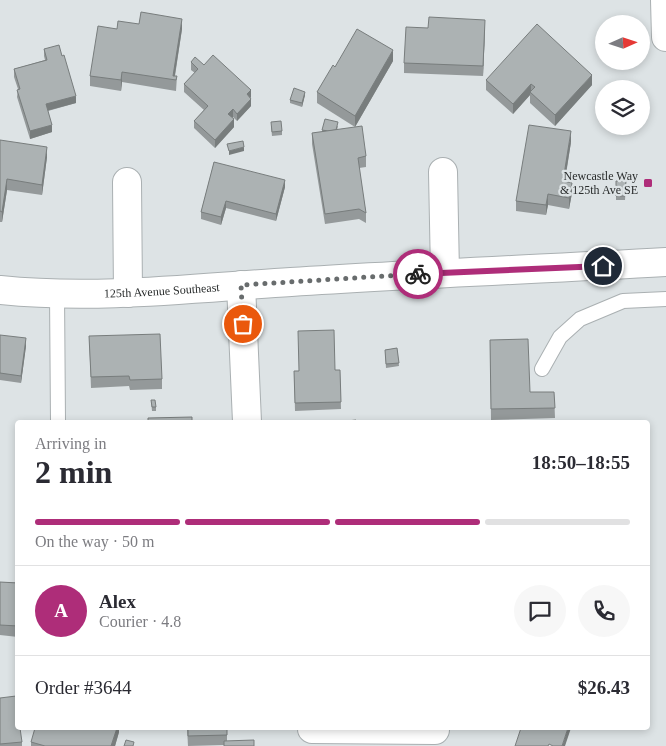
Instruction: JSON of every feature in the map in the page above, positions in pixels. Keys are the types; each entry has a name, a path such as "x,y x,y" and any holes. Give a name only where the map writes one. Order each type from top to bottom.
{"street":[{"path":"666,0 666,36"},
{"path":"443,172 445,273"},
{"path":"126,182 128,293"},
{"name":"125th Avenue Southeast","path":"0,290 57,294 128,293 445,273 666,262"},
{"path":"241,285 247,420"},
{"path":"312,734 435,730"}],"lane":[{"path":"57,294 58,420"},
{"path":"542,368 560,337 580,319 623,301 666,299"}],"building":[{"path":"141,12 182,19 173,76 177,76 176,80 122,72 121,80 90,76 98,26 117,29 118,21 139,24"},
{"path":"429,17 485,20 483,66 404,63 406,27 428,28"},
{"path":"537,24 592,75 555,115 530,92 535,87 531,84 513,104 486,80"},
{"path":"357,29 393,50 355,116 317,92 333,65 335,67"},
{"path":"59,45 62,56 64,55 76,96 46,104 52,125 30,131 17,90 20,89 14,69 47,60 44,49"},
{"path":"213,55 251,90 247,94 251,99 237,114 233,109 228,114 234,119 215,140 194,121 208,106 184,84 198,69 191,62 195,57 204,65"},
{"path":"294,88 305,92 302,103 290,100"},
{"path":"325,119 338,122 336,130 322,130"},
{"path":"281,121 282,131 272,132 271,122"},
{"path":"529,125 571,131 563,181 572,183 569,198 548,194 546,205 516,201"},
{"path":"362,126 366,156 358,158 366,213 359,209 325,214 312,133"},
{"path":"0,140 47,147 42,185 7,179 2,212 0,211"},
{"path":"243,141 244,147 229,151 227,144"},
{"path":"214,162 285,180 276,214 226,201 221,217 201,212"},
{"path":"616,181 626,181 625,196 616,196"},
{"path":"334,330 335,370 340,370 341,402 295,403 294,371 299,371 298,331"},
{"path":"160,334 162,379 130,380 129,376 91,377 89,336"},
{"path":"0,335 26,338 21,376 0,373"},
{"path":"528,339 530,392 554,392 555,408 491,409 490,340"},
{"path":"397,348 399,363 386,364 385,350"},
{"path":"151,400 155,400 156,407 152,407"},
{"path":"192,417 192,420 148,420 148,418"},
{"path":"0,582 15,583 15,626 0,625"},
{"path":"15,696 15,730 20,730 22,742 0,744 0,698"},
{"path":"34,730 116,730 111,746 45,746 31,742"},
{"path":"188,730 227,730 227,735 188,736"},
{"path":"520,730 567,730 562,746 549,744 548,746 515,746"},
{"path":"126,740 134,742 133,746 124,746"},
{"path":"254,740 254,746 224,746 224,741"}],"way so far":[{"path":"243,324 241,285 418,274"}],"place":[{"name":"Newcastle Way & 125th Ave SE","path":"648,183"}],"route":[{"path":"418,274 603,266"}]}
